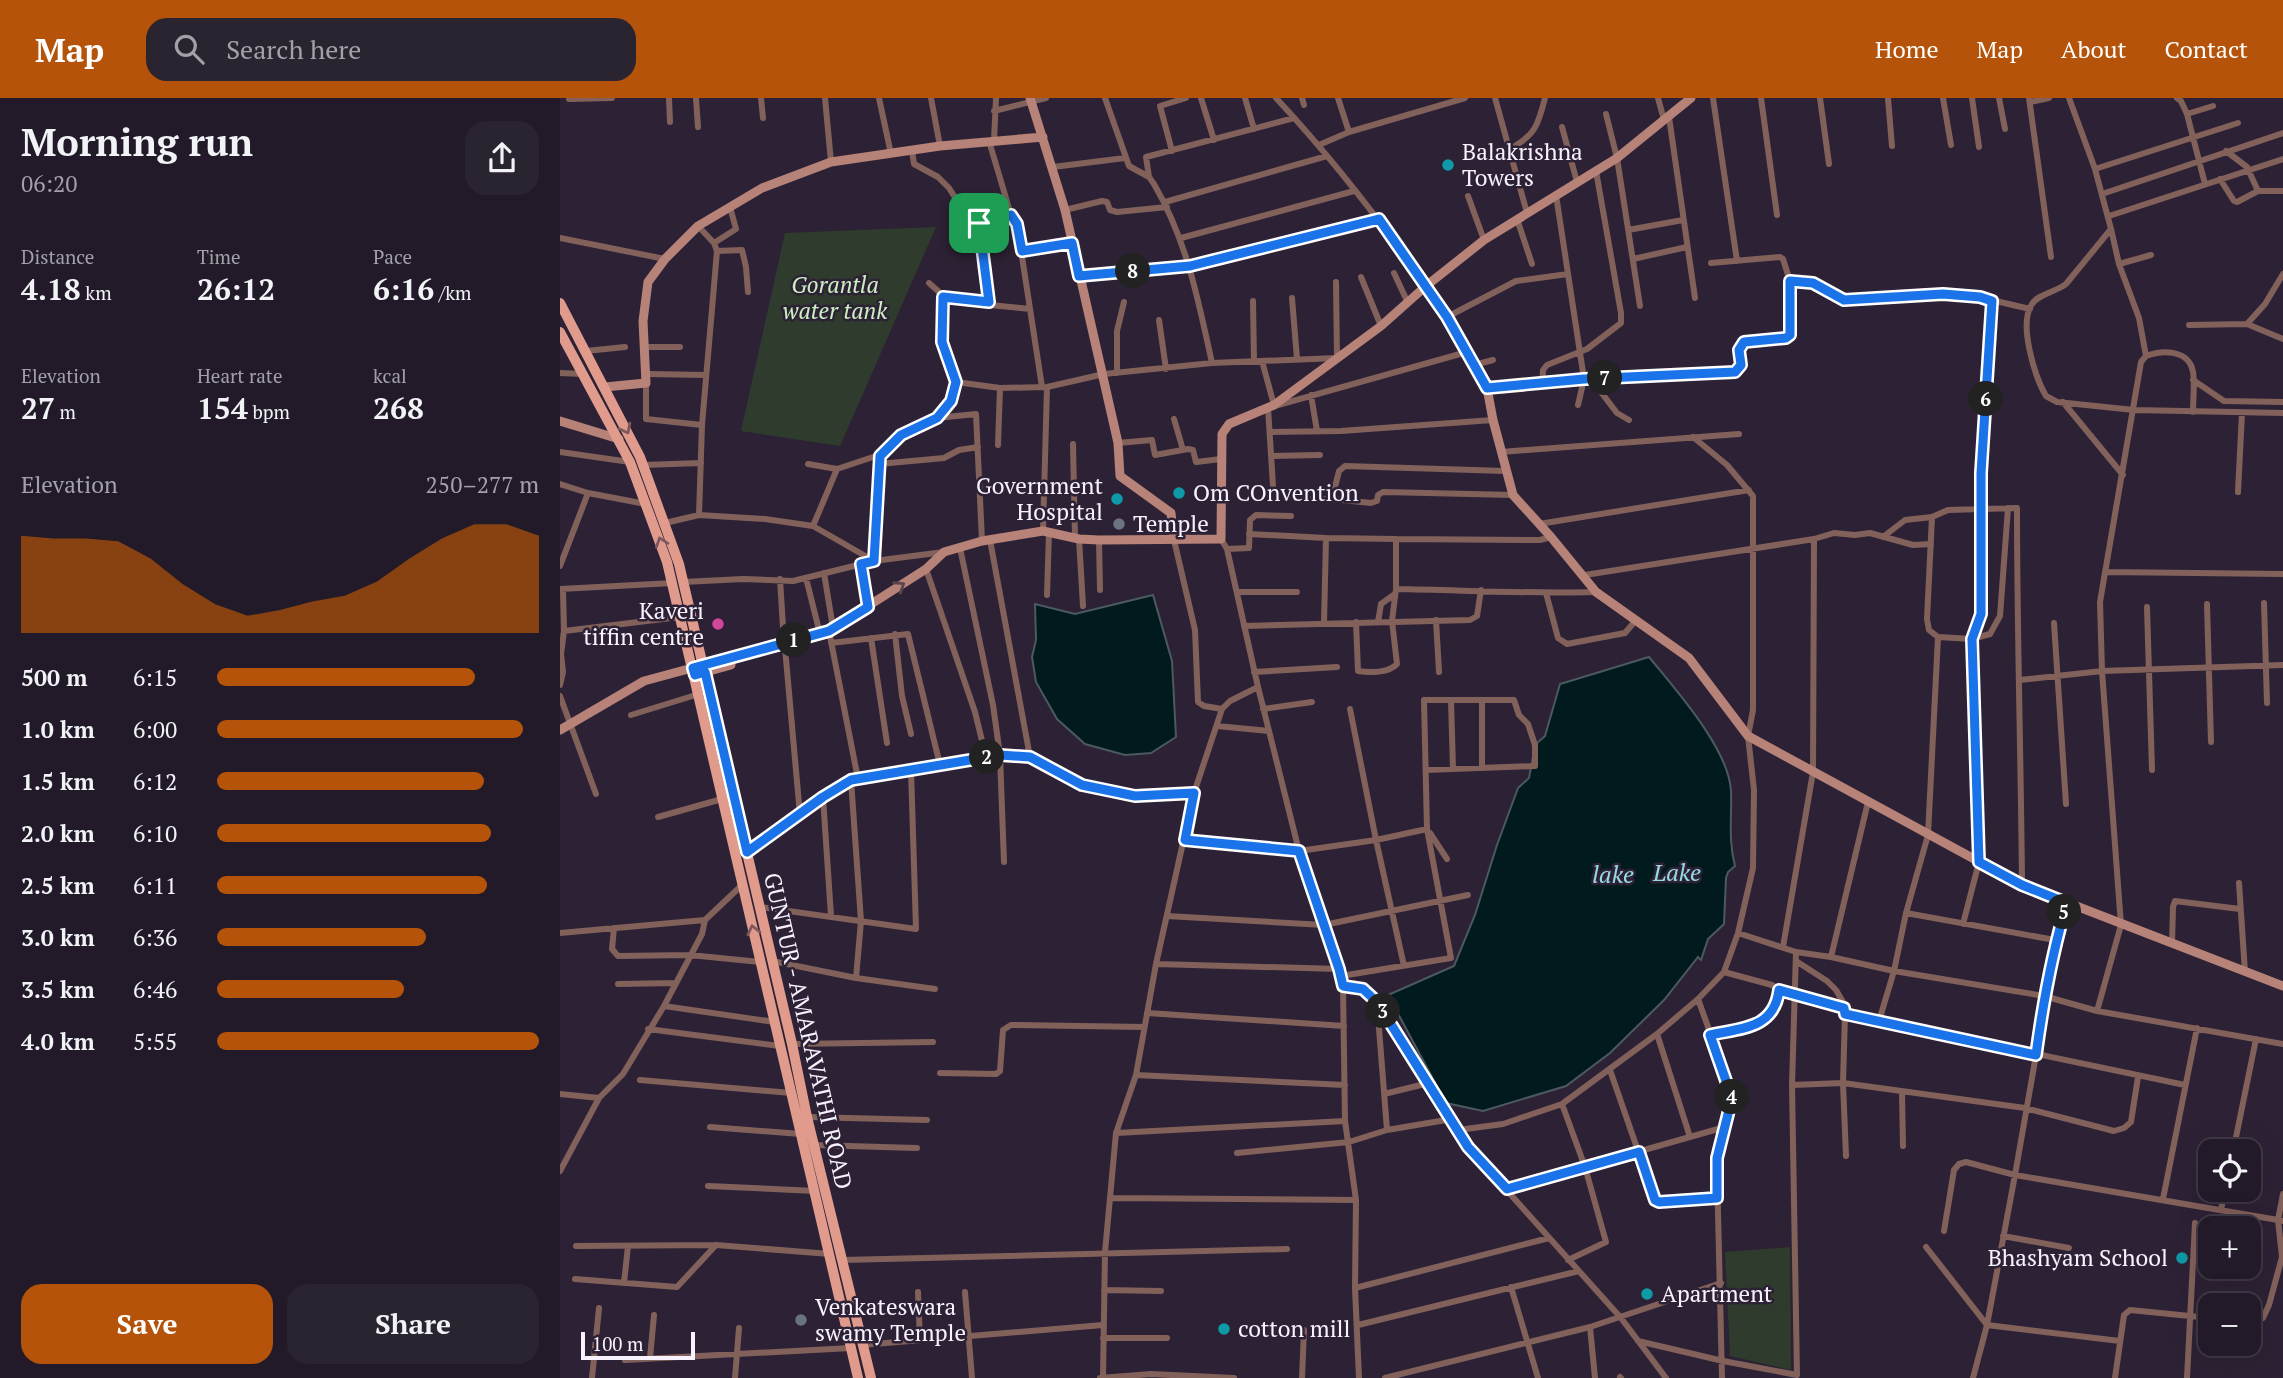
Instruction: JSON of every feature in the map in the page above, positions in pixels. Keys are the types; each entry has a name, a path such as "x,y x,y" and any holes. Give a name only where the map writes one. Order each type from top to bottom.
{"main road":[{"name":"GUNTUR - AMARAVATHI ROAD","path":"560,303 643,465 665,523 699,671 747,852 813,1145 842,1260 857,1347 858,1378"},
{"name":"GUNTUR - AMARAVATHI ROAD","path":"560,331 630,462 678,582 681,617 699,671 699,694 830,1254 857,1347 871,1378"}],"street":[{"path":"560,98 612,98"},
{"path":"669,98 670,122"},
{"path":"696,98 698,127"},
{"path":"761,98 763,118"},
{"path":"825,98 831,162"},
{"path":"879,98 891,154"},
{"path":"931,98 940,146"},
{"path":"996,98 992,141 1011,215 1017,224 1044,387 1047,596"},
{"path":"994,111 1046,98"},
{"path":"1105,98 1129,166 1149,177"},
{"path":"1172,151 1160,106 1186,98"},
{"path":"1201,98 1214,140"},
{"path":"1245,98 1254,129"},
{"path":"1276,98 1319,145 1379,219 1447,317 1487,388 1505,471 1513,495 1596,592 1689,658 1748,736 2022,885 2283,986"},
{"path":"1342,98 1349,132"},
{"path":"1319,145 1349,132 1465,98"},
{"path":"1495,98 1527,213"},
{"path":"1510,149 1526,140 1534,131 1540,120 1545,98"},
{"path":"1658,98 1667,119 1695,298"},
{"path":"1271,406 1381,326 1484,240 1617,158 1690,98"},
{"path":"1713,98 1737,261"},
{"path":"1761,98 1777,215"},
{"path":"1820,98 1829,164"},
{"path":"1888,98 1892,146"},
{"path":"1943,98 1951,145"},
{"path":"1972,98 1979,147"},
{"path":"1999,98 2005,129"},
{"path":"2049,98 2028,99 2052,257"},
{"path":"2069,98 2095,169 2119,264 2138,318 2146,356"},
{"path":"2177,98 2187,114 2205,184"},
{"path":"1030,100 1044,137 1065,210 1104,374 1118,443 1120,476 1171,513 1174,540 1195,630 1198,702 1203,706 1222,709"},
{"path":"2187,114 2213,106"},
{"path":"1606,114 1617,158 1640,306"},
{"path":"1212,363 1190,266 1166,204 1149,177 1146,157 1294,118"},
{"path":"2095,169 2238,123"},
{"path":"1562,127 1577,182"},
{"path":"2102,194 2283,133"},
{"path":"702,425 646,419 643,321 648,282 665,259 698,226 762,188 831,162 940,146 1044,137"},
{"path":"912,151 914,164 938,177 953,193 965,224 1011,215"},
{"path":"2226,151 2235,160 2243,163 2258,191"},
{"path":"1065,210 1102,201 1107,202 1110,210 1117,212 1166,204 1327,156"},
{"path":"1053,167 1125,158"},
{"path":"2109,216 2283,159"},
{"path":"1542,384 1545,367 1580,352 1618,327 1621,318 1596,171"},
{"path":"2220,179 2237,202 2258,191 2283,191"},
{"path":"1181,238 1354,191"},
{"path":"1556,195 1580,352 1588,379 1617,412 1629,420"},
{"path":"1468,196 1484,240"},
{"path":"715,247 736,229 730,207"},
{"path":"1079,276 1190,266 1379,219"},
{"path":"1517,219 1532,264"},
{"path":"1628,230 1684,220"},
{"path":"979,223 989,302 994,307 1030,309"},
{"path":"698,226 715,247 702,425 699,515"},
{"path":"2111,229 2066,284 2036,300 2026,320 2027,338 2042,389 2051,399 2134,410 2283,413"},
{"path":"560,238 665,259"},
{"path":"1022,251 1072,243"},
{"path":"715,247 742,250 747,267 748,292"},
{"path":"1633,259 1687,247"},
{"path":"2119,264 2151,255"},
{"path":"1487,388 1588,379 1735,372 1741,365 1739,350 1744,342 1786,338 1790,335 1790,281 1785,261 1780,257 1711,263"},
{"path":"1394,274 1408,303"},
{"path":"1447,317 1516,282 1568,274"},
{"path":"2247,324 2265,304 2283,274"},
{"path":"1361,277 1381,326"},
{"path":"1790,281 1813,283 1844,300 1943,294 1980,297 2030,309"},
{"path":"1336,282 1338,358"},
{"path":"929,283 943,297 989,302"},
{"path":"937,418 951,401 956,382 942,342 943,297"},
{"path":"1292,298 1297,359"},
{"path":"1253,300 1258,361 1271,406 1273,486"},
{"path":"1962,924 1979,862 1972,639 1981,614 1981,473 1992,301"},
{"path":"1116,373 1117,331 1124,302"},
{"path":"1159,320 1166,369"},
{"path":"2189,325 2247,324 2283,339"},
{"path":"586,351 625,347"},
{"path":"645,347 680,347"},
{"path":"2097,1011 2121,925 2102,671 2100,602 2141,362 2146,356 2168,351 2179,354 2190,365 2193,412"},
{"path":"1359,1378 1355,1288 1356,1200 1345,1121 1343,986 1299,851 1254,672 1227,549 1221,539 1222,434 1229,424 1271,406 1467,352"},
{"path":"956,382 1000,388 1044,387 1104,374 1212,363 1338,358"},
{"path":"1474,365 1493,360"},
{"path":"560,373 585,374"},
{"path":"605,387 646,378 706,375"},
{"path":"1578,405 1588,379"},
{"path":"2193,380 2224,401 2283,402"},
{"path":"998,445 1000,388"},
{"path":"1311,396 1317,431"},
{"path":"2063,402 2123,475"},
{"path":"2238,492 2242,413"},
{"path":"808,464 837,469 880,456 901,435 937,418 976,414 986,541 1030,757"},
{"path":"1174,419 1183,450"},
{"path":"1270,432 1493,420"},
{"path":"560,421 619,439"},
{"path":"1501,452 1739,434"},
{"path":"1458,1130 1503,1124 1562,1104 1657,1034 1698,999 1724,972 1738,933 1753,868 1754,790 1748,736 1753,710 1753,496 1720,458 1693,437"},
{"path":"1118,443 1152,440 1155,455 1193,450 1196,462 1221,459"},
{"path":"1073,444 1083,606"},
{"path":"879,464 944,458 959,450 978,447"},
{"path":"560,452 630,462"},
{"path":"1271,456 1320,455"},
{"path":"874,561 880,456"},
{"path":"643,465 701,463"},
{"path":"1332,499 1339,471 1345,466 1505,471"},
{"path":"813,526 837,469"},
{"path":"560,484 588,493 648,505"},
{"path":"1538,524 1749,490"},
{"path":"1295,499 1375,503 1378,495 1383,492 1513,495"},
{"path":"560,566 588,493"},
{"path":"1932,517 1927,619 1929,630 1938,637 1972,639 1990,634 2000,616 2008,508"},
{"path":"1883,537 1905,520 1932,517 1948,510 2017,508 2022,885"},
{"path":"665,523 699,515 765,519 813,526 874,561"},
{"path":"1227,549 1249,548 1250,520 1256,515 1290,516"},
{"path":"560,685 564,631 561,589 678,582 780,579 793,581 874,561 944,552 986,541 1046,532 1099,540 1221,539"},
{"path":"1585,576 1838,533 1874,534 1913,545 1931,544"},
{"path":"1249,534 1396,539 1540,540 1551,537"},
{"path":"1324,623 1326,538"},
{"path":"1783,947 1814,772 1814,538"},
{"path":"1356,622 1357,667 1361,672 1389,670 1397,664 1392,621 1396,539"},
{"path":"1099,540 1100,590"},
{"path":"960,548 992,696 1000,755 1004,862"},
{"path":"560,730 644,681 699,671 824,632 926,569 944,552"},
{"path":"861,564 868,607"},
{"path":"926,569 975,712 986,757"},
{"path":"2105,572 2283,574"},
{"path":"824,573 824,632"},
{"path":"806,578 824,632 831,643 854,779 861,921 856,978"},
{"path":"780,579 800,815"},
{"path":"1244,626 1474,619 1481,590"},
{"path":"1378,622 1381,604 1395,591 1596,592"},
{"path":"1237,592 1297,592"},
{"path":"1546,593 1558,638 1567,644 1625,633 1636,620"},
{"path":"2264,603 2267,703"},
{"path":"2207,604 2211,741"},
{"path":"2147,607 2152,770"},
{"path":"564,631 681,617"},
{"path":"1436,620 1439,672"},
{"path":"2054,623 2066,804"},
{"path":"831,643 907,633 940,765"},
{"path":"895,634 902,696 911,734"},
{"path":"1879,1021 1928,835 1938,637"},
{"path":"871,638 887,743"},
{"path":"2020,680 2102,671 2283,665"},
{"path":"1254,672 1337,667"},
{"path":"1234,1378 1151,1374 1102,1378 1105,1252 1116,1133 1136,1075 1156,964 1194,793 1222,709 1230,701 1258,687"},
{"path":"631,715 699,694"},
{"path":"560,695 596,794"},
{"path":"1156,964 1340,973 1451,958 1427,829 1424,700 1514,700 1519,715 1528,724 1535,745 1535,766 1426,770"},
{"path":"1451,700 1453,769"},
{"path":"1482,700 1482,768"},
{"path":"1263,709 1312,702"},
{"path":"1350,709 1404,966"},
{"path":"1217,726 1269,731"},
{"path":"747,852 823,797 854,779 1000,755 1030,757 1082,785 1135,796 1194,793"},
{"path":"759,907 916,929 911,770"},
{"path":"823,797 831,916"},
{"path":"658,817 723,799"},
{"path":"1831,957 1868,802"},
{"path":"1185,840 1299,851 1376,840 1427,829"},
{"path":"1427,829 1447,859"},
{"path":"2239,883 2245,972"},
{"path":"560,1171 599,1098 623,1074 664,1006 702,934 705,920 742,885"},
{"path":"1167,916 1324,925 1468,895"},
{"path":"2172,944 2175,901 2240,909"},
{"path":"1973,1378 1987,1325 2015,1175 2044,996 2067,903"},
{"path":"1906,913 2056,940"},
{"path":"560,933 705,920"},
{"path":"614,929 612,949 618,956 691,955 760,962"},
{"path":"1738,933 1796,952 2044,996 2097,1011 2283,1044"},
{"path":"1796,952 1792,1085 1797,1375"},
{"path":"772,961 856,978 935,989"},
{"path":"1796,961 1836,990 1845,1011 1843,1083 1846,1156"},
{"path":"1724,972 1879,1021 2185,1085"},
{"path":"618,984 676,984"},
{"path":"1343,986 1363,989 1377,1002 1468,1147 1621,1318 1666,1378"},
{"path":"1710,1035 1763,1022 1773,1012 1779,990"},
{"path":"1698,999 1731,1091 1731,1105 1717,1158 1722,1378"},
{"path":"1377,1002 1387,1130"},
{"path":"664,1006 775,1022"},
{"path":"1147,1013 1344,1026"},
{"path":"940,1073 996,1074 1000,1071 1003,1030 1011,1025 1144,1027"},
{"path":"2163,1199 2197,1028"},
{"path":"648,1029 780,1046"},
{"path":"1657,1034 1690,1137"},
{"path":"2236,1139 2256,1039"},
{"path":"792,1044 933,1042"},
{"path":"1609,1070 1655,1200 1659,1202 1717,1198"},
{"path":"1136,1075 1345,1085"},
{"path":"1792,1085 1843,1083 2025,1108 2115,1131 2131,1122 2138,1077"},
{"path":"640,1080 791,1093"},
{"path":"1384,1094 1429,1083"},
{"path":"1902,1093 1903,1146"},
{"path":"560,1094 599,1098"},
{"path":"1562,1104 1585,1167 1606,1242 1569,1259"},
{"path":"807,1117 927,1120"},
{"path":"1237,1153 1349,1142 1387,1130 1452,1119"},
{"path":"1116,1133 1345,1121"},
{"path":"710,1127 801,1134"},
{"path":"1507,1189 1725,1127"},
{"path":"813,1145 917,1148"},
{"path":"1944,1231 1954,1170 1959,1164 1966,1162 2015,1175 2281,1221"},
{"path":"708,1186 815,1191"},
{"path":"2261,1318 2269,1305 2282,1257 2283,1194"},
{"path":"1111,1198 1356,1200"},
{"path":"2221,1210 2223,1202"},
{"path":"2187,1378 2195,1223"},
{"path":"2003,1236 2069,1248"},
{"path":"1355,1288 1549,1238"},
{"path":"576,1246 716,1245 830,1254"},
{"path":"575,1279 677,1287 716,1245"},
{"path":"624,1283 628,1246"},
{"path":"1926,1247 1987,1325 2120,1341"},
{"path":"842,1260 1105,1252 1211,1253 1287,1249"},
{"path":"1358,1325 1578,1271"},
{"path":"1385,1378 1590,1327 1721,1283"},
{"path":"1511,1287 1538,1378"},
{"path":"1104,1290 1161,1292"},
{"path":"918,1292 920,1340"},
{"path":"965,1293 972,1378"},
{"path":"592,1378 599,1308"},
{"path":"2115,1378 2124,1315 2130,1310 2198,1317"},
{"path":"650,1358 654,1315"},
{"path":"625,1360 857,1347 1103,1325"},
{"path":"1590,1327 1595,1378"},
{"path":"735,1378 739,1328"},
{"path":"1302,1378 1304,1330"},
{"path":"1103,1338 1167,1338"},
{"path":"1638,1341 1805,1378"}],"green space":[{"name":"Gorantla water tank","path":"936,227 840,446 741,431 785,233"},
{"path":"1790,1247 1791,1370 1730,1356 1725,1252"}],"water":[{"path":"1153,595 1172,661 1176,737 1151,753 1125,755 1085,744 1057,719 1036,682 1032,657 1036,640 1035,604 1075,614"},
{"name":"lake","path":"1649,657 1699,720 1728,774 1735,866 1726,878 1724,924 1708,939 1701,960 1698,957 1664,1000 1610,1053 1566,1086 1483,1111 1446,1103 1388,995 1454,966 1475,915 1518,788 1529,778 1535,745 1545,736 1560,684"}],"place":[{"name":"Balakrishna Towers","path":"1448,165"},
{"name":"Om COnvention","path":"1179,493"},
{"name":"Government Hospital","path":"1117,499"},
{"name":"Temple","path":"1119,524"},
{"name":"Kaveri tiffin centre","path":"718,624"},
{"name":"Bhashyam School","path":"2182,1258"},
{"name":"Apartment","path":"1647,1294"},
{"name":"Venkateswara swamy Temple","path":"801,1320"},
{"name":"cotton mill","path":"1224,1329"}],"route":[{"path":"1011,215 1017,224 1022,251 1072,243 1079,276 1190,266 1379,219 1447,317 1487,388 1584,379 1735,372 1741,365 1739,350 1744,342 1786,338 1790,335 1790,281 1813,283 1837,298 1851,301 1943,294 1970,295 1992,301 1981,473 1981,614 1972,639 1979,862 2022,885 2067,903 2044,996 2036,1055 1845,1014 1844,1008 1779,990 1773,1012 1763,1022 1710,1035 1732,1098 1717,1158 1717,1198 1659,1202 1655,1200 1651,1195 1639,1152 1507,1189 1468,1147 1377,1002 1363,989 1343,986 1299,851 1185,840 1194,793 1135,796 1082,785 1030,757 1000,755 851,780 747,852 705,672 695,675 693,668 829,631 868,607 861,564 874,561 880,456 901,435 937,418 951,401 956,382 942,342 943,297 951,300 989,302 979,223 1011,215"}],"water label":[{"name":"Lake","path":"1677,873"}]}
